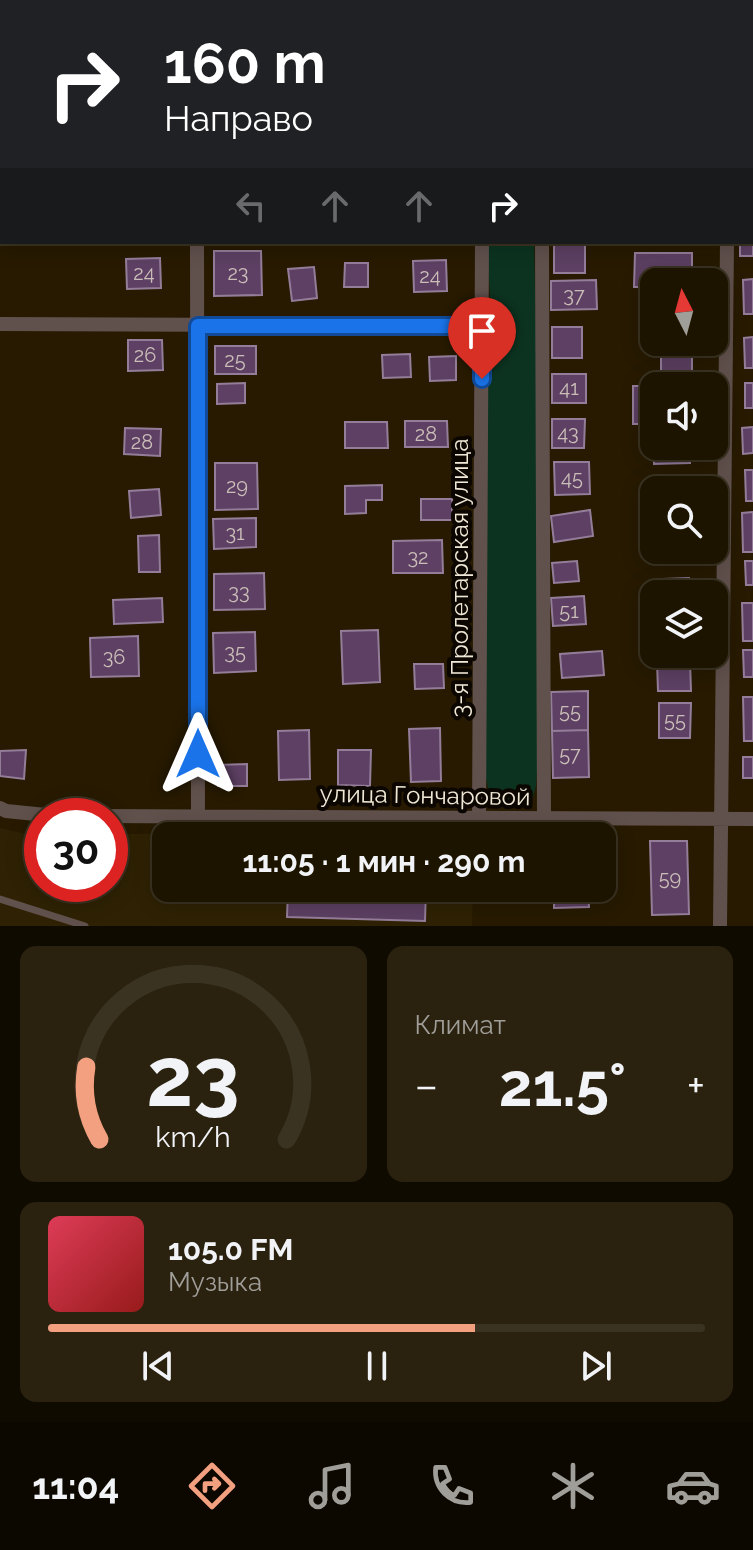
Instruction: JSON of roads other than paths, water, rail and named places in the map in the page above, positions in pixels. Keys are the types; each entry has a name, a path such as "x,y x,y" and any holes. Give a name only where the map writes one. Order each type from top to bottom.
{"street":[{"path":"197,244 198,815"},
{"name":"3-я Пролетарская улица","path":"479,819 482,244"},
{"path":"542,244 544,818"},
{"path":"720,926 727,244"},
{"path":"0,324 482,326"},
{"path":"0,808 24,813"},
{"name":"улица Гончаровой","path":"128,816 753,819"}],"lane":[{"path":"0,899 85,926"}]}
